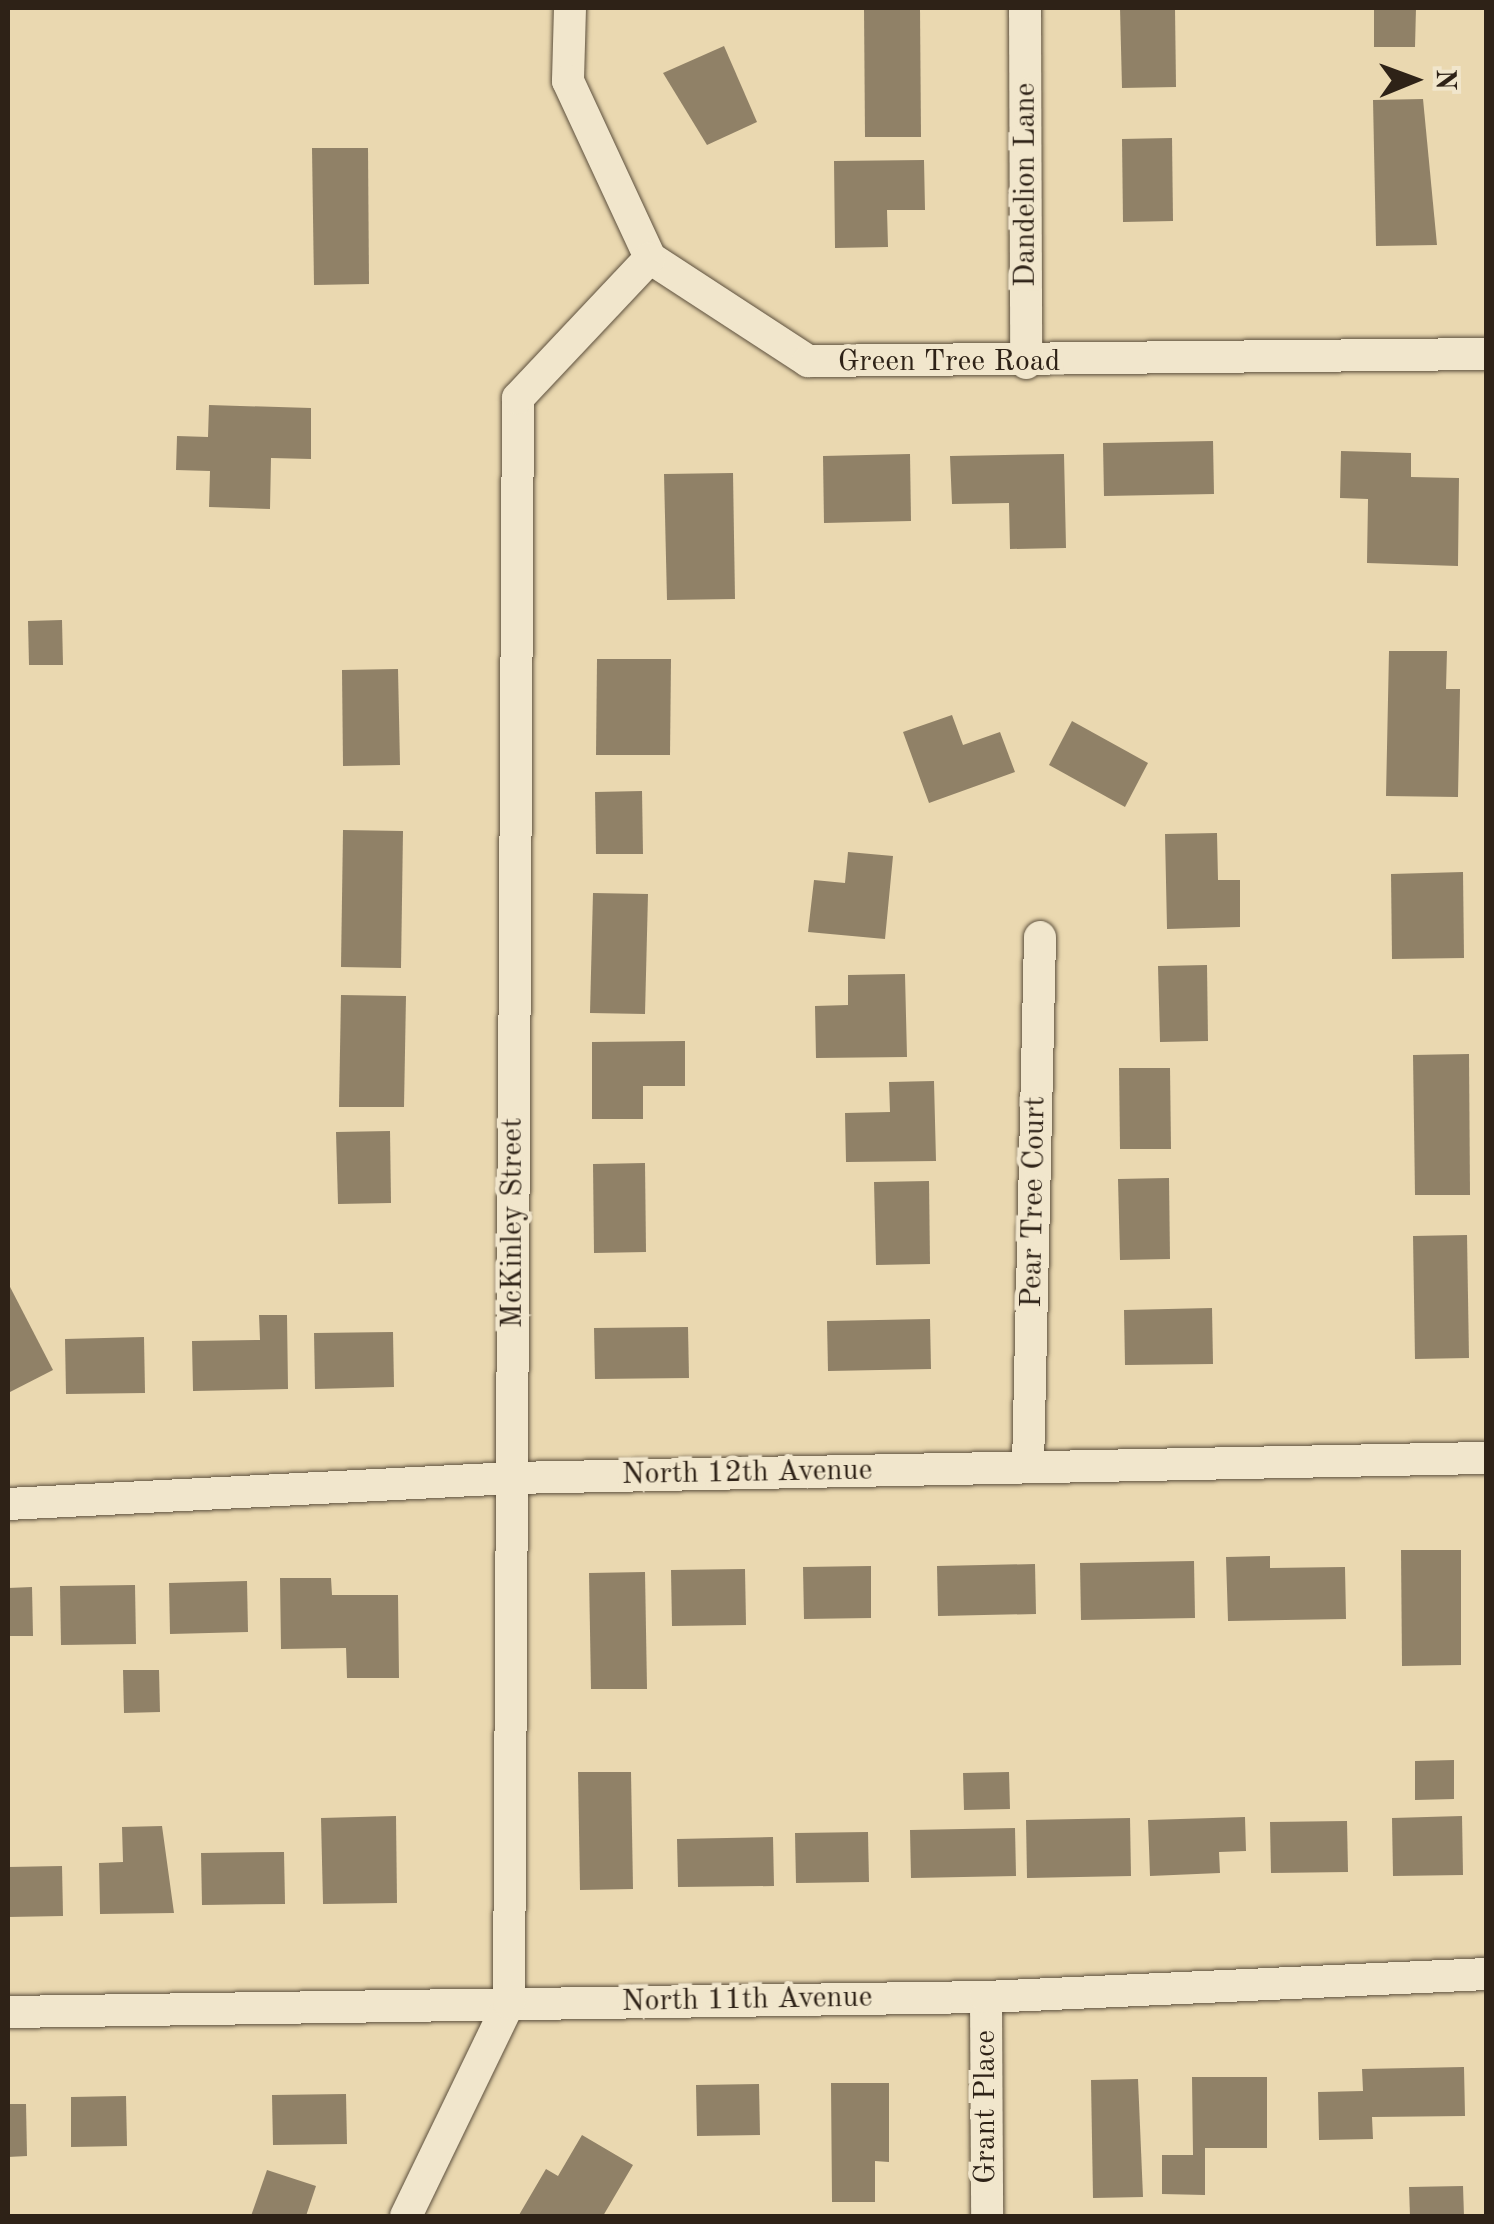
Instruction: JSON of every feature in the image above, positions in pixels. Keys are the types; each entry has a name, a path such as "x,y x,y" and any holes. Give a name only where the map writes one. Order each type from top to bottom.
{"street":[{"path":"570,8 568,80 650,258"},
{"name":"Dandelion Lane","path":"1025,8 1026,363"},
{"name":"Green Tree Road","path":"650,258 808,361 1026,363 1486,354"},
{"name":"McKinley Street","path":"406,2216 509,2003 518,398 650,258"},
{"name":"Pear Tree Court","path":"1028,1467 1040,936"},
{"name":"North 12th Avenue","path":"8,1504 512,1478 1486,1458"},
{"name":"North 11th Avenue","path":"8,2012 986,1997 1486,1974"},
{"name":"Grant Place","path":"986,1997 986,2216"}],"building":[{"path":"864,8 920,8 921,137 865,137"},
{"path":"1120,8 1175,8 1176,87 1122,88"},
{"path":"1374,8 1416,8 1415,47 1374,47"},
{"path":"724,46 757,122 707,145 663,73"},
{"path":"1423,99 1437,245 1376,246 1373,100"},
{"path":"1172,138 1173,221 1123,222 1122,139"},
{"path":"312,148 368,148 369,284 314,285"},
{"path":"924,160 925,210 887,210 888,247 835,248 834,161"},
{"path":"209,405 311,408 311,459 271,458 270,509 209,507 210,471 176,470 177,436 208,437"},
{"path":"1213,441 1214,494 1104,496 1103,443"},
{"path":"1341,451 1411,453 1411,477 1459,478 1458,566 1367,563 1368,499 1340,498"},
{"path":"910,454 911,521 824,523 823,456"},
{"path":"1064,454 1066,548 1010,549 1009,503 952,504 950,456"},
{"path":"733,473 735,599 667,600 664,474"},
{"path":"62,620 63,665 29,665 28,621"},
{"path":"1389,651 1447,651 1446,689 1460,689 1458,797 1386,796"},
{"path":"597,659 671,659 670,755 596,755"},
{"path":"398,669 400,765 343,766 342,670"},
{"path":"952,715 963,745 1000,732 1015,772 929,803 903,732"},
{"path":"1072,721 1148,763 1125,807 1049,765"},
{"path":"642,791 643,854 596,854 595,792"},
{"path":"343,830 403,831 401,968 341,967"},
{"path":"1217,833 1218,880 1240,880 1240,927 1167,929 1165,834"},
{"path":"848,852 893,856 885,939 808,932 814,880 845,883"},
{"path":"1463,872 1464,958 1392,959 1391,874"},
{"path":"593,893 648,894 645,1014 590,1013"},
{"path":"1207,965 1208,1041 1160,1042 1158,966"},
{"path":"905,974 907,1057 816,1058 815,1006 848,1005 848,975"},
{"path":"341,995 406,996 404,1107 339,1107"},
{"path":"685,1041 685,1086 643,1086 643,1119 592,1119 592,1042"},
{"path":"1469,1054 1470,1195 1415,1195 1413,1055"},
{"path":"1119,1068 1170,1068 1171,1149 1120,1149"},
{"path":"934,1081 936,1161 846,1162 845,1113 890,1112 889,1082"},
{"path":"390,1131 391,1203 338,1204 336,1132"},
{"path":"645,1163 646,1252 594,1253 593,1164"},
{"path":"1169,1178 1170,1259 1120,1260 1118,1179"},
{"path":"929,1181 930,1264 876,1265 874,1182"},
{"path":"1467,1235 1469,1358 1415,1359 1413,1236"},
{"path":"8,1283 53,1370 10,1392 8,1388"},
{"path":"1212,1308 1213,1364 1125,1365 1124,1310"},
{"path":"259,1315 287,1315 288,1389 193,1391 192,1341 260,1340"},
{"path":"930,1319 931,1369 828,1371 827,1321"},
{"path":"688,1327 689,1378 595,1379 594,1328"},
{"path":"393,1332 394,1387 315,1389 314,1333"},
{"path":"144,1337 145,1393 66,1394 65,1339"},
{"path":"1401,1550 1461,1550 1461,1665 1402,1666"},
{"path":"1270,1556 1270,1568 1345,1567 1346,1619 1228,1621 1226,1557"},
{"path":"1194,1561 1195,1618 1081,1620 1080,1563"},
{"path":"1035,1564 1036,1614 938,1616 937,1566"},
{"path":"871,1566 871,1618 804,1619 803,1567"},
{"path":"745,1569 746,1625 672,1626 671,1570"},
{"path":"645,1572 647,1689 591,1689 589,1573"},
{"path":"280,1578 331,1578 332,1595 398,1595 399,1678 347,1678 346,1648 281,1649"},
{"path":"247,1581 248,1632 170,1634 169,1583"},
{"path":"135,1585 136,1644 61,1645 60,1586"},
{"path":"32,1587 33,1636 8,1636 8,1588"},
{"path":"123,1670 159,1670 160,1712 124,1713"},
{"path":"1454,1760 1454,1799 1415,1800 1415,1761"},
{"path":"578,1772 631,1772 633,1889 580,1890"},
{"path":"1009,1772 1010,1809 964,1810 963,1773"},
{"path":"396,1816 397,1903 323,1904 321,1818"},
{"path":"1462,1816 1463,1875 1393,1876 1392,1818"},
{"path":"1245,1817 1246,1851 1219,1852 1220,1873 1150,1876 1148,1820"},
{"path":"1130,1818 1131,1876 1027,1878 1026,1820"},
{"path":"1347,1821 1348,1872 1271,1873 1270,1822"},
{"path":"162,1826 174,1913 100,1914 99,1863 123,1862 122,1827"},
{"path":"1015,1828 1016,1876 911,1878 910,1830"},
{"path":"868,1832 869,1882 796,1883 795,1833"},
{"path":"773,1837 774,1886 678,1887 677,1839"},
{"path":"284,1852 285,1904 202,1905 201,1853"},
{"path":"62,1866 63,1916 8,1917 8,1867"},
{"path":"1464,2067 1465,2116 1372,2117 1373,2139 1319,2140 1318,2092 1363,2091 1362,2069"},
{"path":"1192,2077 1267,2077 1267,2148 1205,2148 1205,2195 1162,2194 1162,2155 1193,2155"},
{"path":"1138,2079 1143,2197 1093,2198 1091,2080"},
{"path":"831,2083 889,2083 889,2162 875,2161 875,2202 832,2202"},
{"path":"759,2084 760,2135 697,2136 696,2085"},
{"path":"346,2094 347,2144 273,2145 272,2095"},
{"path":"126,2096 127,2146 71,2147 71,2097"},
{"path":"8,2104 26,2104 27,2156 8,2157"},
{"path":"582,2135 633,2165 603,2216 519,2215 546,2169 558,2176"},
{"path":"267,2170 316,2186 306,2216 251,2216"},
{"path":"1463,2186 1464,2216 1410,2216 1409,2187"}]}
